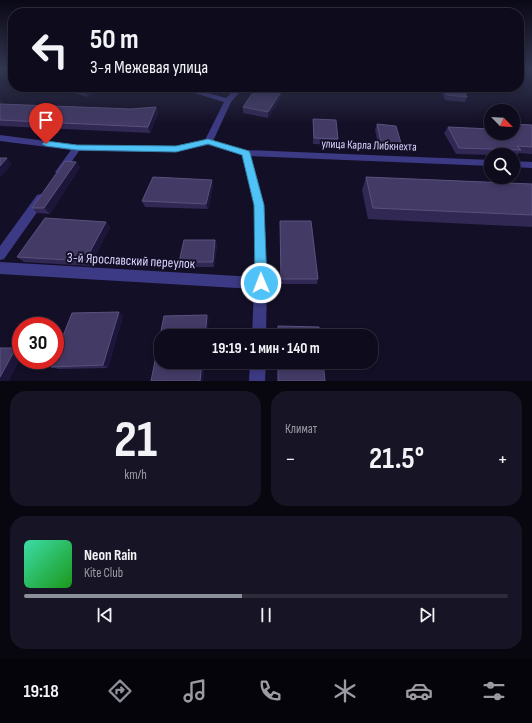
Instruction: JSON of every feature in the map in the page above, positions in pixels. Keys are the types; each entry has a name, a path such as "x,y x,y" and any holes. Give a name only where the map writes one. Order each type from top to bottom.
{"street":[{"path":"197,92 228,100"},
{"path":"0,138 77,148 176,149 208,142 228,100 236,92"},
{"name":"улица Карла Либкнехта","path":"208,142 246,153 484,163"},
{"path":"54,179 77,148"},
{"path":"246,153 259,205 261,283 259,329"},
{"path":"520,164 532,165"},
{"path":"0,255 45,192"},
{"name":"3-й Ярославский переулок","path":"0,268 261,283"},
{"path":"257,381 258,369"}],"building":[{"path":"256,92 281,92 268,112 243,107 252,94"},
{"path":"446,92 464,92 467,97 447,95"},
{"path":"0,104 131,109 156,107 148,127 0,120"},
{"path":"313,119 336,120 338,139 314,138"},
{"path":"377,124 396,126 401,143 381,142"},
{"path":"520,124 532,125 532,147 517,146 519,148 459,148 448,127 484,129 484,140 520,140"},
{"path":"0,158 7,158 0,166"},
{"path":"65,161 76,162 44,208 32,208"},
{"path":"153,177 212,180 206,204 142,201"},
{"path":"366,177 484,182 484,184 532,184 532,215 373,208"},
{"path":"45,218 106,222 85,261 17,257"},
{"path":"280,221 311,221 318,279 281,279"},
{"path":"184,240 215,240 213,262 179,262"},
{"path":"119,312 103,365 64,366 64,333 72,313"},
{"path":"207,315 206,329 161,329 164,316"},
{"path":"278,326 319,327 319,329 278,329"},
{"path":"0,348 12,348 12,355 0,377"},
{"path":"154,366 154,369 201,369 200,381 151,381"},
{"path":"278,369 324,369 325,381 278,381"}],"route":[{"path":"46,144 77,148 176,149 208,142 246,153 259,205 261,283"}]}
